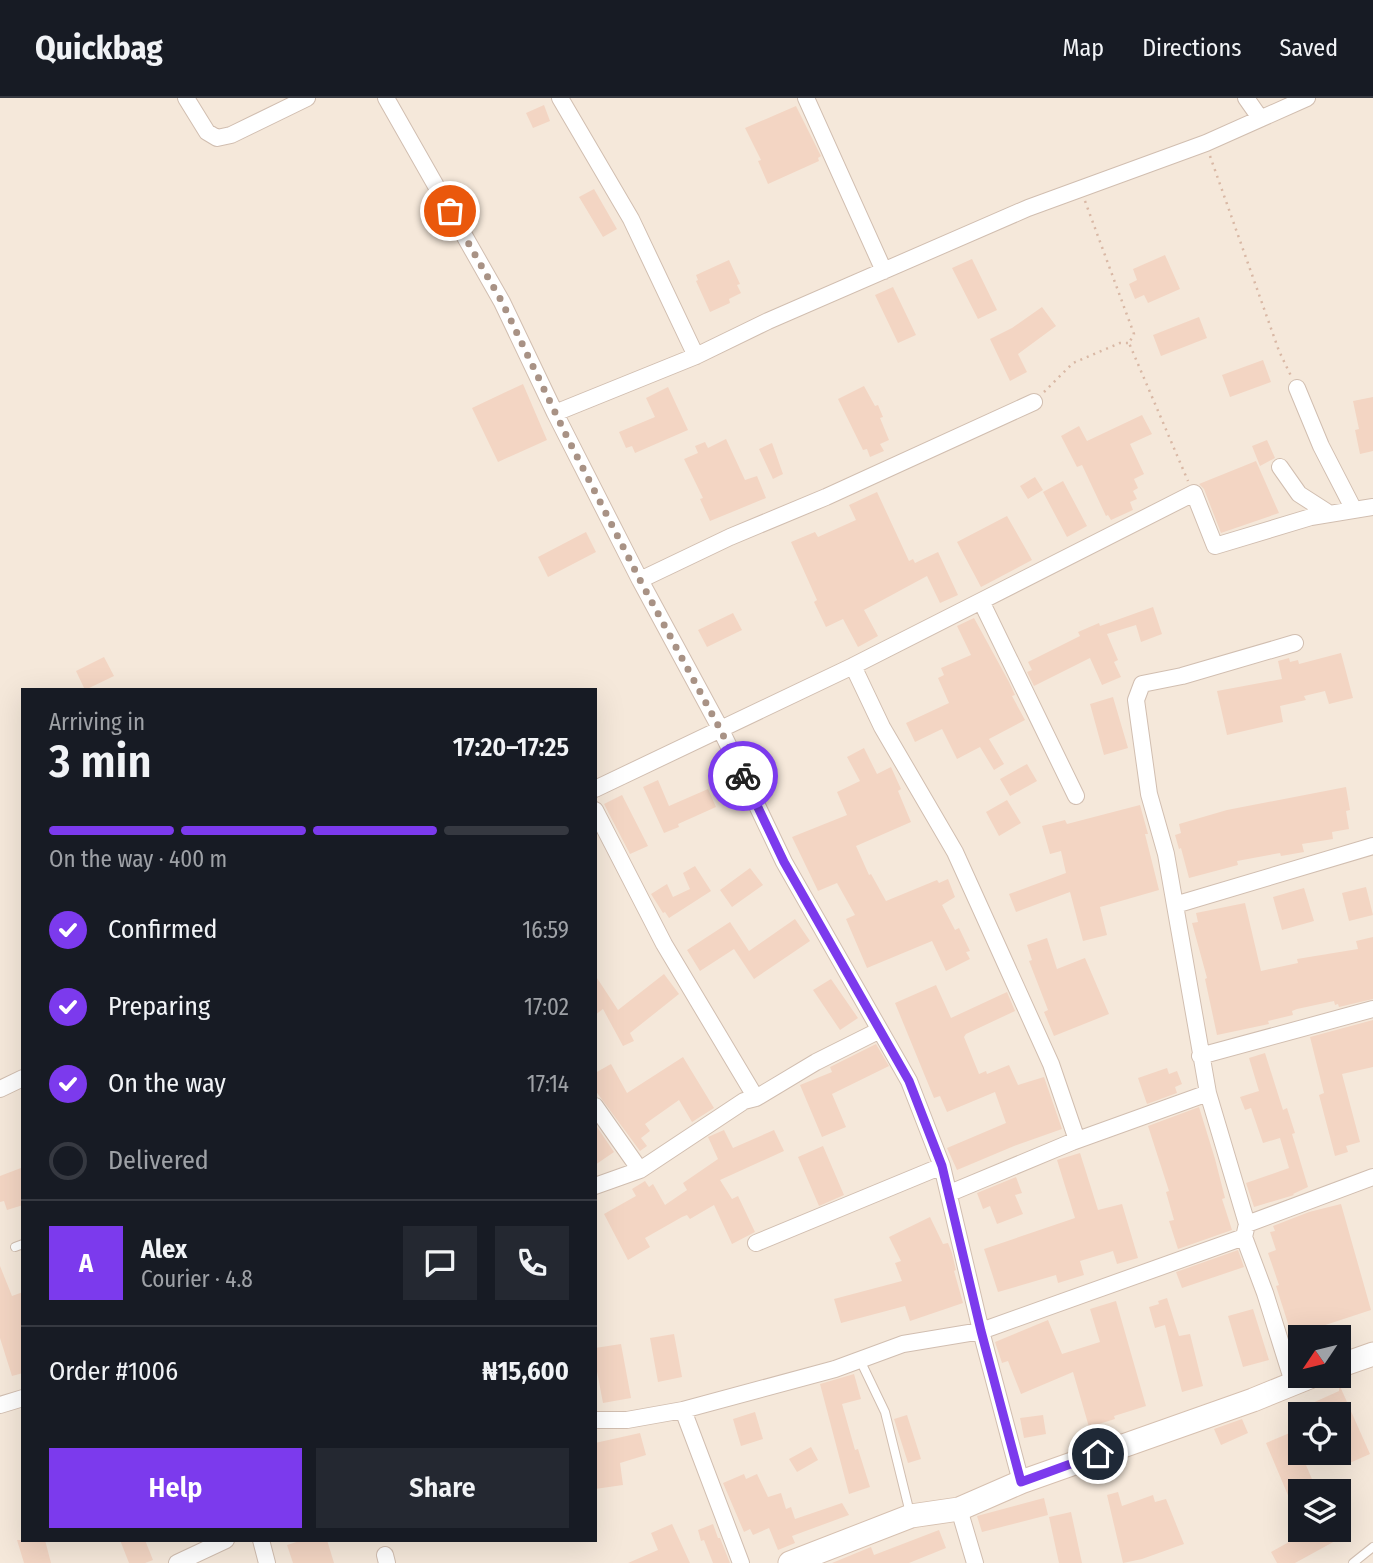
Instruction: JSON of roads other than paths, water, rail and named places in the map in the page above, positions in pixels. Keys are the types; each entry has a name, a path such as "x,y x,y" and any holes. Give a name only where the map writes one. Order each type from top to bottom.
{"street":[{"path":"186,98 207,132 217,138 231,135 307,98"},
{"path":"386,98 502,302 640,580 720,729 784,862 909,1081 950,1193 981,1331 1021,1482"},
{"path":"560,98 631,219 696,356"},
{"path":"806,98 884,271"},
{"path":"1246,98 1260,118"},
{"path":"555,413 696,356 768,321 1081,187 1206,142 1307,98"},
{"path":"1297,388 1321,446 1354,510"},
{"path":"640,580 730,537 826,497 1034,402"},
{"path":"1280,467 1298,494 1327,512"},
{"path":"597,788 853,666 1194,493 1215,546 1327,512 1373,507"},
{"path":"981,601 1076,796"},
{"path":"1288,1340 1245,1230 1208,1093 1166,854 1149,794 1136,700 1142,684 1182,676 1295,643"},
{"path":"853,666 882,727 955,852 1051,1064 1077,1140"},
{"path":"597,814 664,944 756,1098"},
{"path":"1175,905 1373,846"},
{"path":"1200,1056 1373,1009"},
{"path":"597,1185 640,1170 744,1101 756,1098 816,1062 880,1030"},
{"path":"0,1089 21,1079"},
{"path":"950,1193 1077,1140 1208,1093"},
{"path":"597,1109 640,1170"},
{"path":"756,1243 942,1166"},
{"path":"597,1420 627,1419 683,1410 835,1369 903,1344 981,1331 1245,1230 1373,1177"},
{"path":"1351,1362 1373,1354"},
{"path":"790,1563 911,1516 959,1509 1021,1482 1288,1385"},
{"path":"0,1405 21,1399"},
{"path":"683,1410 741,1563"},
{"path":"959,1509 975,1563"},
{"path":"177,1563 222,1542"},
{"path":"262,1542 267,1563"}],"lane":[{"path":"860,1360 885,1412 911,1516"},
{"path":"1353,1563 1373,1548"}]}
